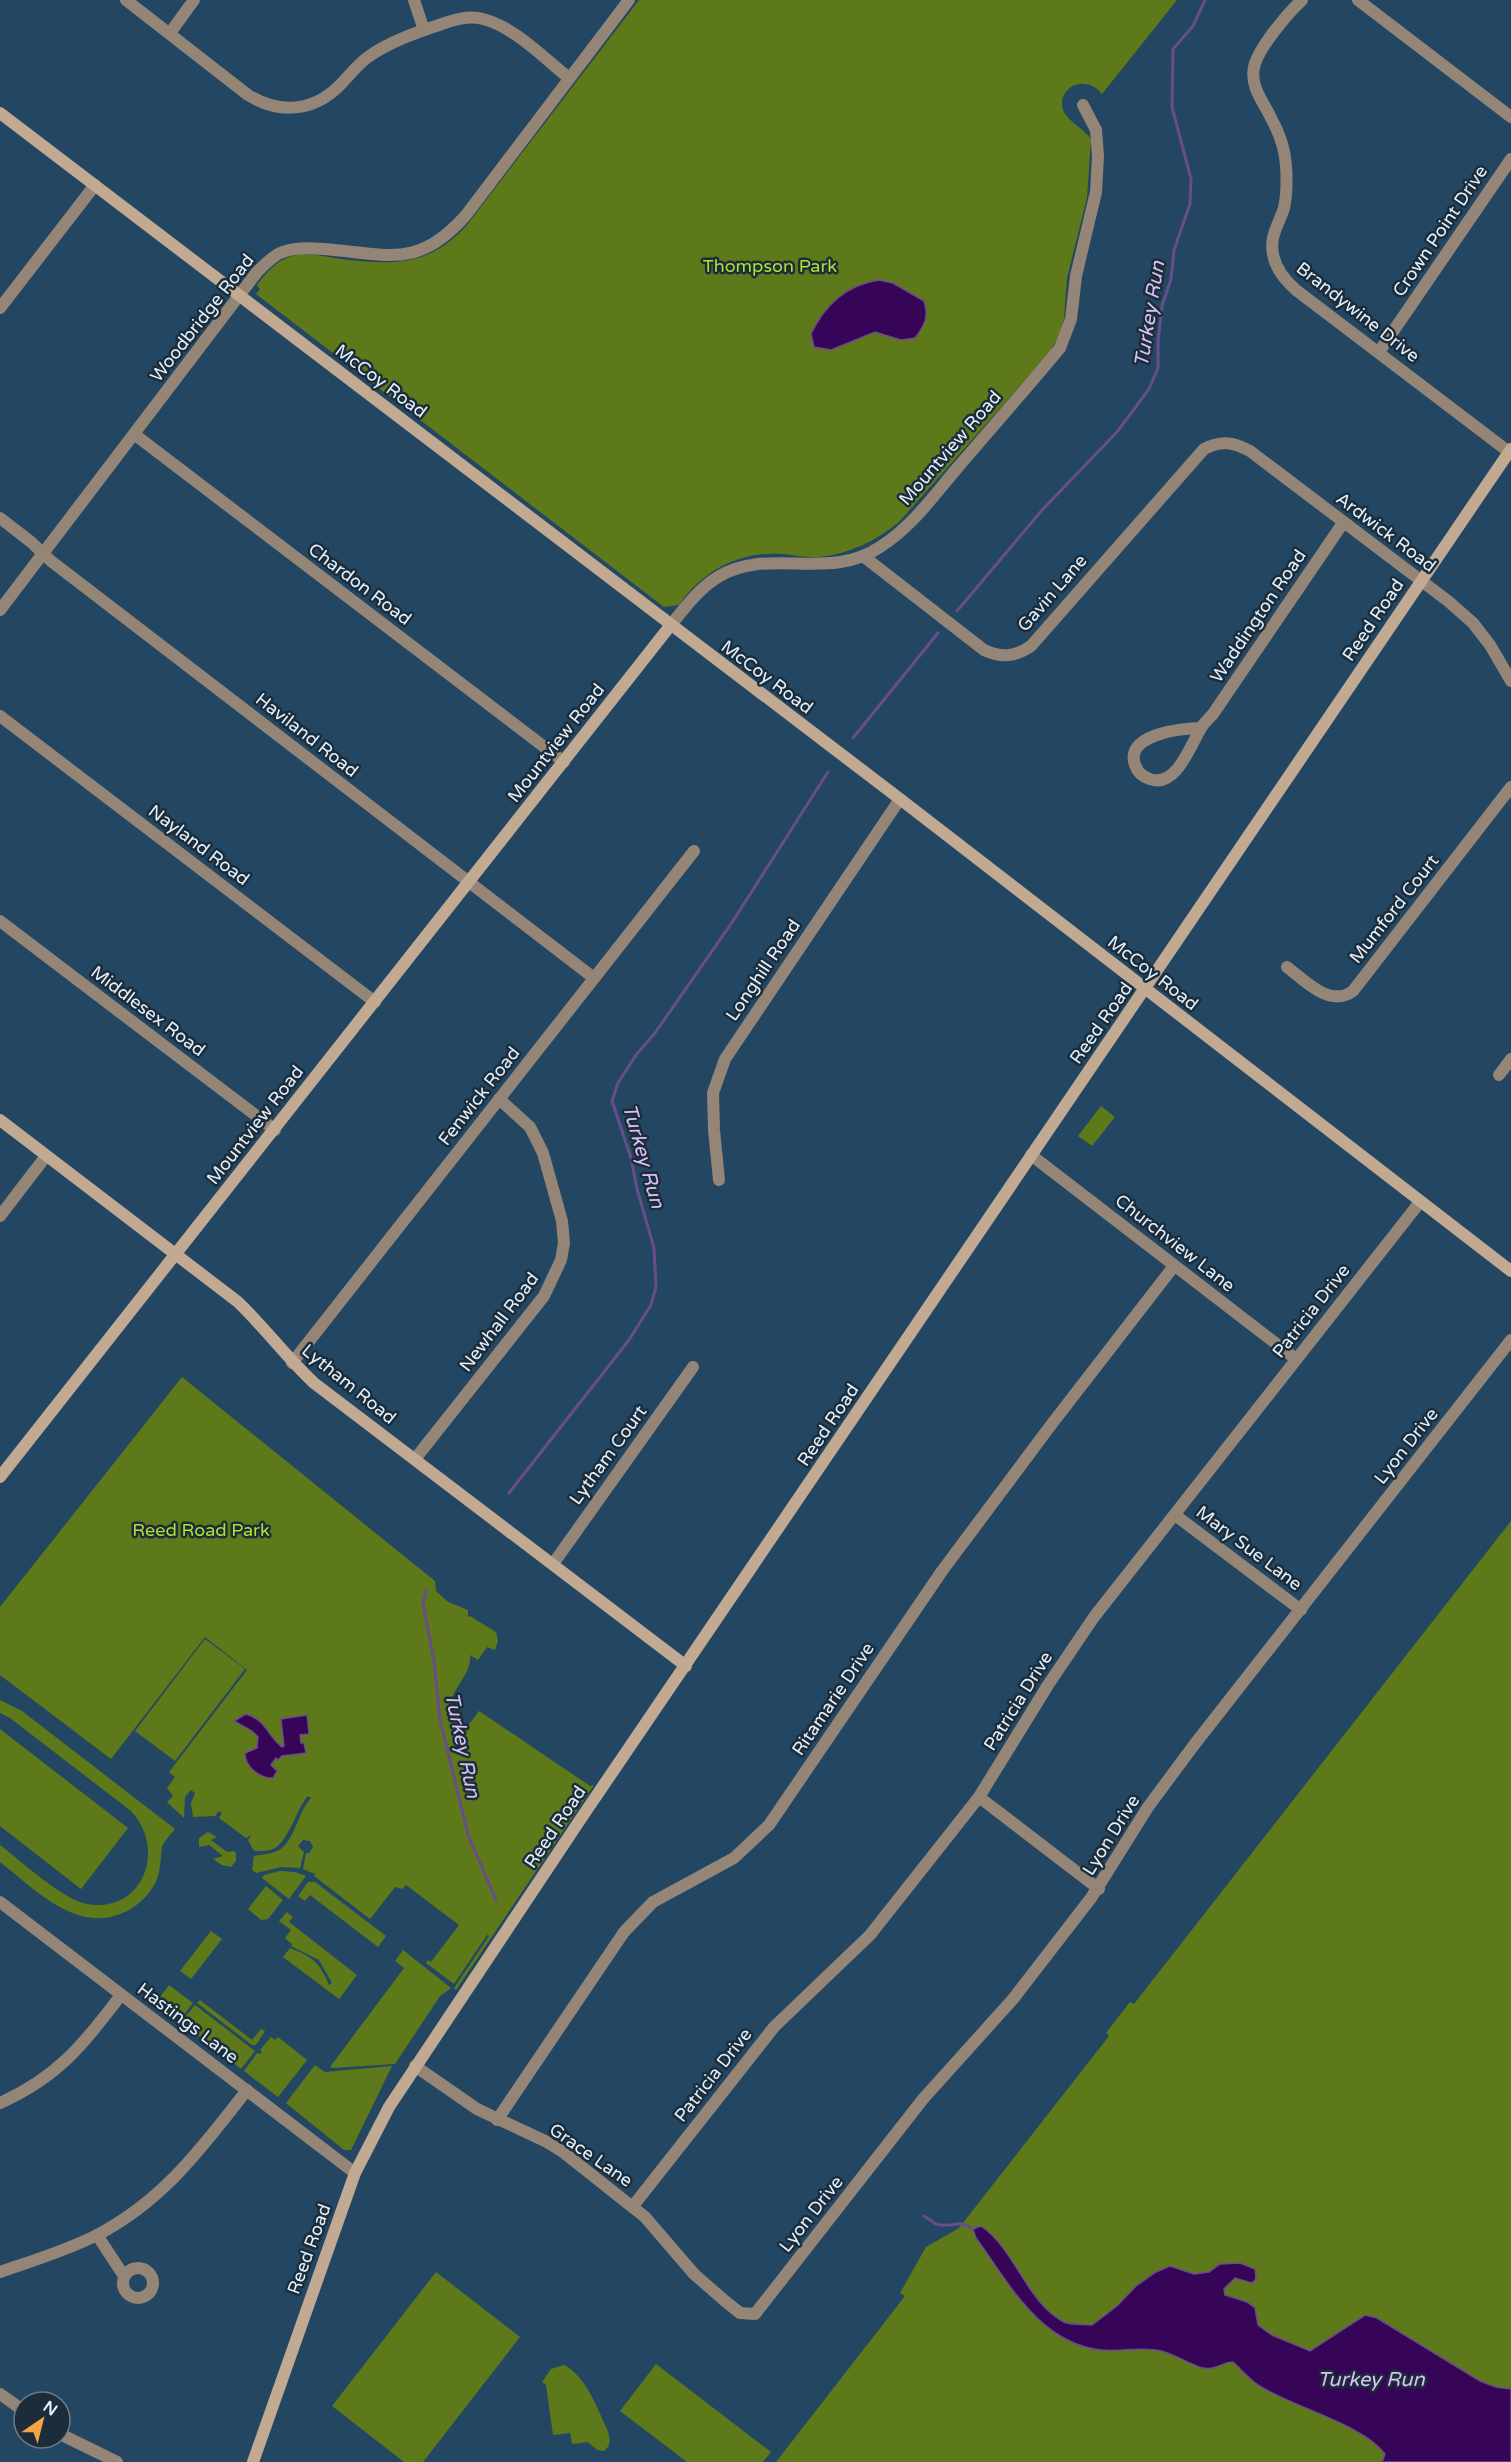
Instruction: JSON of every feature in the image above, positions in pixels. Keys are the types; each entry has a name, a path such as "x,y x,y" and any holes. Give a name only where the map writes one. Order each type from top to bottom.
{"main road":[{"name":"McCoy Road","path":"0,113 900,800 1511,1272"},
{"name":"Reed Road","path":"253,2462 355,2173 389,2107 1510,450"},
{"name":"Mountview Road","path":"0,1477 670,626"},
{"name":"Lytham Road","path":"0,1120 244,1308 292,1363 314,1383 686,1666"}],"street":[{"path":"126,0 248,95 260,102 284,108 310,105 326,97 366,59 383,47 424,30 464,18 481,18 496,22 569,78"},
{"path":"170,33 194,0"},
{"path":"414,0 424,30"},
{"name":"Woodbridge Road","path":"0,610 270,260 289,250 309,248 401,256 437,243 466,215 629,0"},
{"name":"Brandywine Drive","path":"1302,0 1263,47 1254,68 1255,88 1280,138 1286,163 1287,189 1284,208 1273,239 1273,253 1281,275 1287,283 1510,450"},
{"path":"1362,2 1511,117"},
{"name":"Mountview Road","path":"670,626 703,588 718,577 737,568 755,563 823,565 863,556 880,548 918,514 1060,348 1071,319 1076,276 1096,192 1098,156 1096,130 1083,105"},
{"name":"Crown Point Drive","path":"1380,352 1511,159"},
{"path":"0,308 95,185"},
{"name":"Chardon Road","path":"134,434 564,762"},
{"name":"Gavin Lane","path":"863,556 984,650 999,655 1019,654 1030,646 1186,468 1204,449 1215,443"},
{"name":"Ardwick Road","path":"1215,443 1233,443 1250,451 1473,623 1490,645 1511,681"},
{"name":"Haviland Road","path":"0,518 594,978"},
{"name":"Waddington Road","path":"1201,728 1187,728 1145,739 1136,750 1135,766 1148,779 1163,780 1170,776 1343,523"},
{"name":"Nayland Road","path":"0,716 375,1002"},
{"name":"Mumford Court","path":"1287,967 1326,995 1340,998 1353,992 1511,787"},
{"name":"Longhill Road","path":"719,1180 713,1093 725,1059 900,800"},
{"name":"Fenwick Road","path":"292,1363 694,851"},
{"name":"Middlesex Road","path":"0,921 275,1130"},
{"path":"1499,1075 1511,1059"},
{"name":"Newhall Road","path":"415,1459 544,1296 561,1260 564,1243 562,1221 543,1153 530,1127 499,1100"},
{"name":"Churchview Lane","path":"1031,1155 1296,1359"},
{"path":"0,1216 46,1156"},
{"name":"Patricia Drive","path":"633,2206 774,2027 870,1935 979,1797 1094,1617 1420,1202"},
{"name":"Ritamarie Drive","path":"497,2120 624,1932 653,1902 734,1857 769,1825 942,1570 1174,1266"},
{"name":"Lyon Drive","path":"725,2301 741,2313 749,2315 758,2312 923,2099 1013,1999 1099,1888 1148,1807 1511,1340"},
{"name":"Lytham Court","path":"552,1564 693,1367"},
{"name":"Mary Sue Lane","path":"1175,1515 1301,1610"},
{"path":"979,1797 1099,1888"},
{"name":"Hastings Lane","path":"0,1902 355,2173"},
{"path":"0,2103 35,2086 83,2046 121,1995"},
{"name":"Grace Lane","path":"415,2066 497,2120 545,2141 633,2206 694,2274 725,2301"},
{"path":"0,2272 97,2235 135,2211 174,2179 197,2155 247,2090"},
{"path":"97,2235 124,2276"},
{"path":"72,2440 117,2462"}],"green space":[{"name":"Thompson Park","path":"639,0 1177,0 1102,94 1095,87 1079,84 1072,86 1063,97 1062,104 1066,116 1091,139 1087,198 1067,278 1064,319 1050,352 899,522 881,535 851,550 819,557 766,554 737,560 724,565 699,582 679,605 664,607 256,294 260,289 257,285 268,272 281,261 292,256 303,254 372,262 406,261 437,250 452,239 467,225"},
{"path":"1101,1106 1115,1117 1092,1146 1078,1136"},
{"name":"Reed Road Park","path":"182,1377 435,1581 436,1591 448,1602 468,1610 468,1617 470,1616 496,1632 498,1641 495,1650 487,1647 478,1660 470,1655 468,1668 452,1698 452,1712 462,1734 479,1711 590,1786 594,1785 456,1990 454,1988 489,1936 487,1935 454,1984 426,1963 428,1960 431,1962 459,1925 406,1885 402,1889 395,1887 370,1919 314,1876 315,1874 303,1869 306,1853 309,1853 313,1847 310,1841 303,1840 298,1846 304,1852 300,1868 282,1867 256,1873 252,1870 254,1856 276,1852 286,1844 311,1798 308,1796 284,1840 273,1849 261,1851 254,1851 248,1840 251,1835 246,1838 219,1818 222,1813 219,1811 215,1816 193,1817 191,1803 195,1793 191,1790 185,1797 184,1818 167,1802 173,1796 167,1788 175,1777 169,1772 247,1670 205,1637 111,1759 0,1675 0,1607"},
{"path":"1511,1521 1511,2462 776,2462 905,2296 900,2293 926,2247 959,2228 1109,2036 1106,2033 1130,2002 1134,2004"},
{"path":"205,1639 245,1669 175,1761 135,1731"},
{"path":"0,1700 22,1711 175,1829 162,1847 156,1882 147,1895 133,1908 107,1918 90,1918 74,1913 42,1896 0,1862 0,1845 66,1895 87,1904 106,1904 123,1899 135,1889 144,1876 148,1860 147,1843 142,1826 131,1811 10,1718 0,1713"},
{"path":"0,1729 128,1828 81,1889 0,1826"},
{"path":"208,1832 217,1837 211,1840 227,1852 236,1853 236,1861 231,1867 222,1865 213,1859 223,1856 209,1845 199,1847 199,1838"},
{"path":"280,1871 295,1872 306,1876 289,1899 262,1878 264,1875"},
{"path":"308,1882 315,1882 386,1936 378,1947 310,1895 305,1901 298,1896"},
{"path":"266,1886 283,1900 268,1919 261,1920 248,1909"},
{"path":"287,1912 293,1917 289,1922 357,1975 339,1999 283,1957 290,1948 305,1954 319,1966 329,1985 332,1983 319,1960 291,1946 292,1944 285,1938 291,1930 279,1921"},
{"path":"211,1931 222,1939 191,1979 180,1971"},
{"path":"403,1950 451,1988 440,1996 395,2064 330,2067 404,1968 395,1961"},
{"path":"169,1985 193,2003 179,2021 147,1996 152,1991 160,1997"},
{"path":"200,2000 252,2040 261,2029 265,2031 256,2045 252,2045 197,2003"},
{"path":"195,2005 255,2051 241,2069 181,2022"},
{"path":"271,2037 275,2040 278,2037 307,2060 278,2097 244,2071 257,2053 262,2052 260,2050"},
{"path":"315,2065 325,2072 392,2066 351,2150 344,2150 286,2103"},
{"path":"436,2272 520,2337 423,2462 404,2462 332,2406"},
{"path":"656,2364 771,2452 763,2462 687,2462 620,2411"},
{"path":"564,2365 572,2370 585,2385 607,2429 609,2444 604,2451 597,2450 588,2442 572,2444 570,2433 553,2435 546,2385 542,2382 551,2369"}],"water":[{"path":"879,280 893,283 924,301 925,321 915,338 901,340 875,332 831,350 814,347 811,334 830,305 847,291"},
{"path":"246,1714 258,1720 282,1747 284,1746 281,1719 307,1715 309,1734 300,1735 306,1753 282,1756 278,1760 276,1758 271,1765 277,1771 273,1778 258,1774 247,1763 245,1753 257,1748 258,1737 234,1721"},
{"name":"Turkey Run","path":"981,2226 1003,2248 1040,2302 1051,2313 1067,2323 1092,2325 1117,2306 1136,2286 1156,2272 1170,2266 1194,2274 1209,2272 1220,2264 1240,2263 1255,2269 1256,2279 1252,2283 1235,2278 1224,2289 1225,2295 1247,2302 1255,2308 1258,2325 1272,2335 1310,2351 1365,2315 1377,2318 1480,2381 1496,2387 1511,2389 1511,2462 1382,2462 1385,2454 1375,2443 1344,2425 1272,2393 1255,2383 1233,2362 1207,2369 1156,2350 1101,2350 1079,2345 1060,2336 1043,2323 1014,2291 976,2238 973,2229"}],"waterway":[{"name":"Turkey Run","path":"957,611 1043,509 1117,432 1149,389 1158,368 1162,306 1171,279 1174,250 1190,204 1191,179 1172,107 1173,49 1193,26 1205,0"},
{"name":"Turkey Run","path":"853,738 938,633"},
{"name":"Turkey Run","path":"509,1493 629,1340 651,1305 656,1287 654,1248 637,1189 631,1158 612,1101 618,1083 733,921 828,772"},
{"name":"Turkey Run","path":"426,1590 423,1604 434,1661 440,1719 468,1835 496,1900"},
{"name":"Turkey Run","path":"924,2216 936,2224 963,2224 973,2229"}]}
